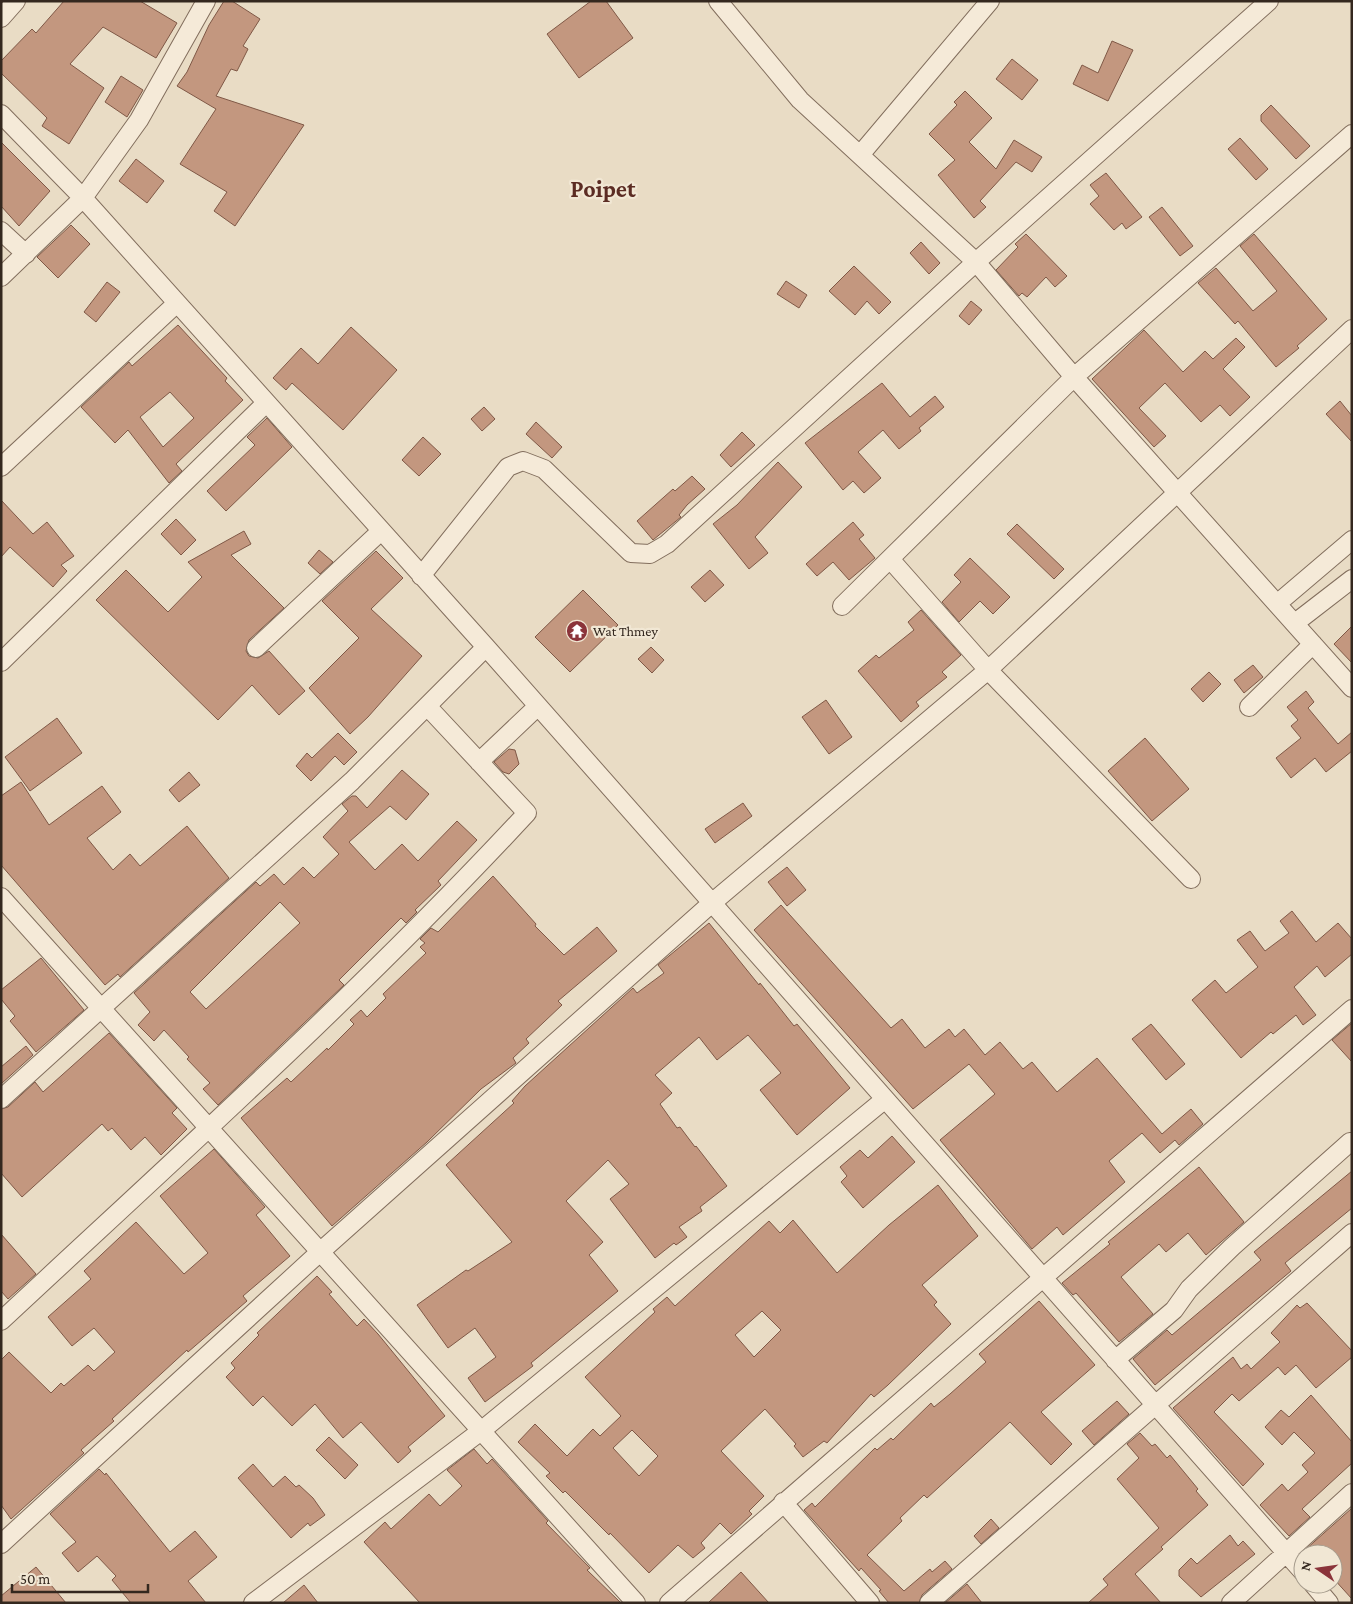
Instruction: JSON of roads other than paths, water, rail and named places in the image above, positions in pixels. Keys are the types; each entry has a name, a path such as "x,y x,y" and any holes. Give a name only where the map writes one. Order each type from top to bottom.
{"street":[{"path":"1,18 16,1"},
{"path":"1,277 83,198 139,120 206,1"},
{"path":"718,1 800,100 976,262 1074,377 1352,688"},
{"path":"860,155 990,1"},
{"path":"421,576 508,467 523,461 544,470 632,553 650,554 667,544 976,262 1269,1"},
{"path":"1,114 83,198 538,706 713,902 884,1100 1293,1560"},
{"path":"842,606 1074,377 1352,134"},
{"path":"1,231 26,254"},
{"path":"1,467 177,303"},
{"path":"1,1544 320,1252 713,902 988,670 1352,328"},
{"path":"1,662 266,403"},
{"path":"256,648 381,531"},
{"path":"1278,603 1352,540"},
{"path":"890,559 988,670 1191,879"},
{"path":"1295,623 1352,579"},
{"path":"1249,707 1313,644"},
{"path":"1,1099 325,806 486,648"},
{"path":"1,1321 209,1128 450,896 527,814 427,706"},
{"path":"479,762 538,706"},
{"path":"1,897 636,1603"},
{"path":"669,1603 783,1502 1044,1279 1352,1009"},
{"path":"254,1603 481,1431 884,1100"},
{"path":"1116,1360 1174,1310 1189,1289 1232,1247 1350,1142"},
{"path":"929,1603 1352,1233"},
{"path":"1231,1603 1352,1493"},
{"path":"783,1502 870,1603"}],"place":[{"name":"Wat Thmey","path":"577,631"}],"district":[{"name":"Poipet","path":"603,189"}]}
